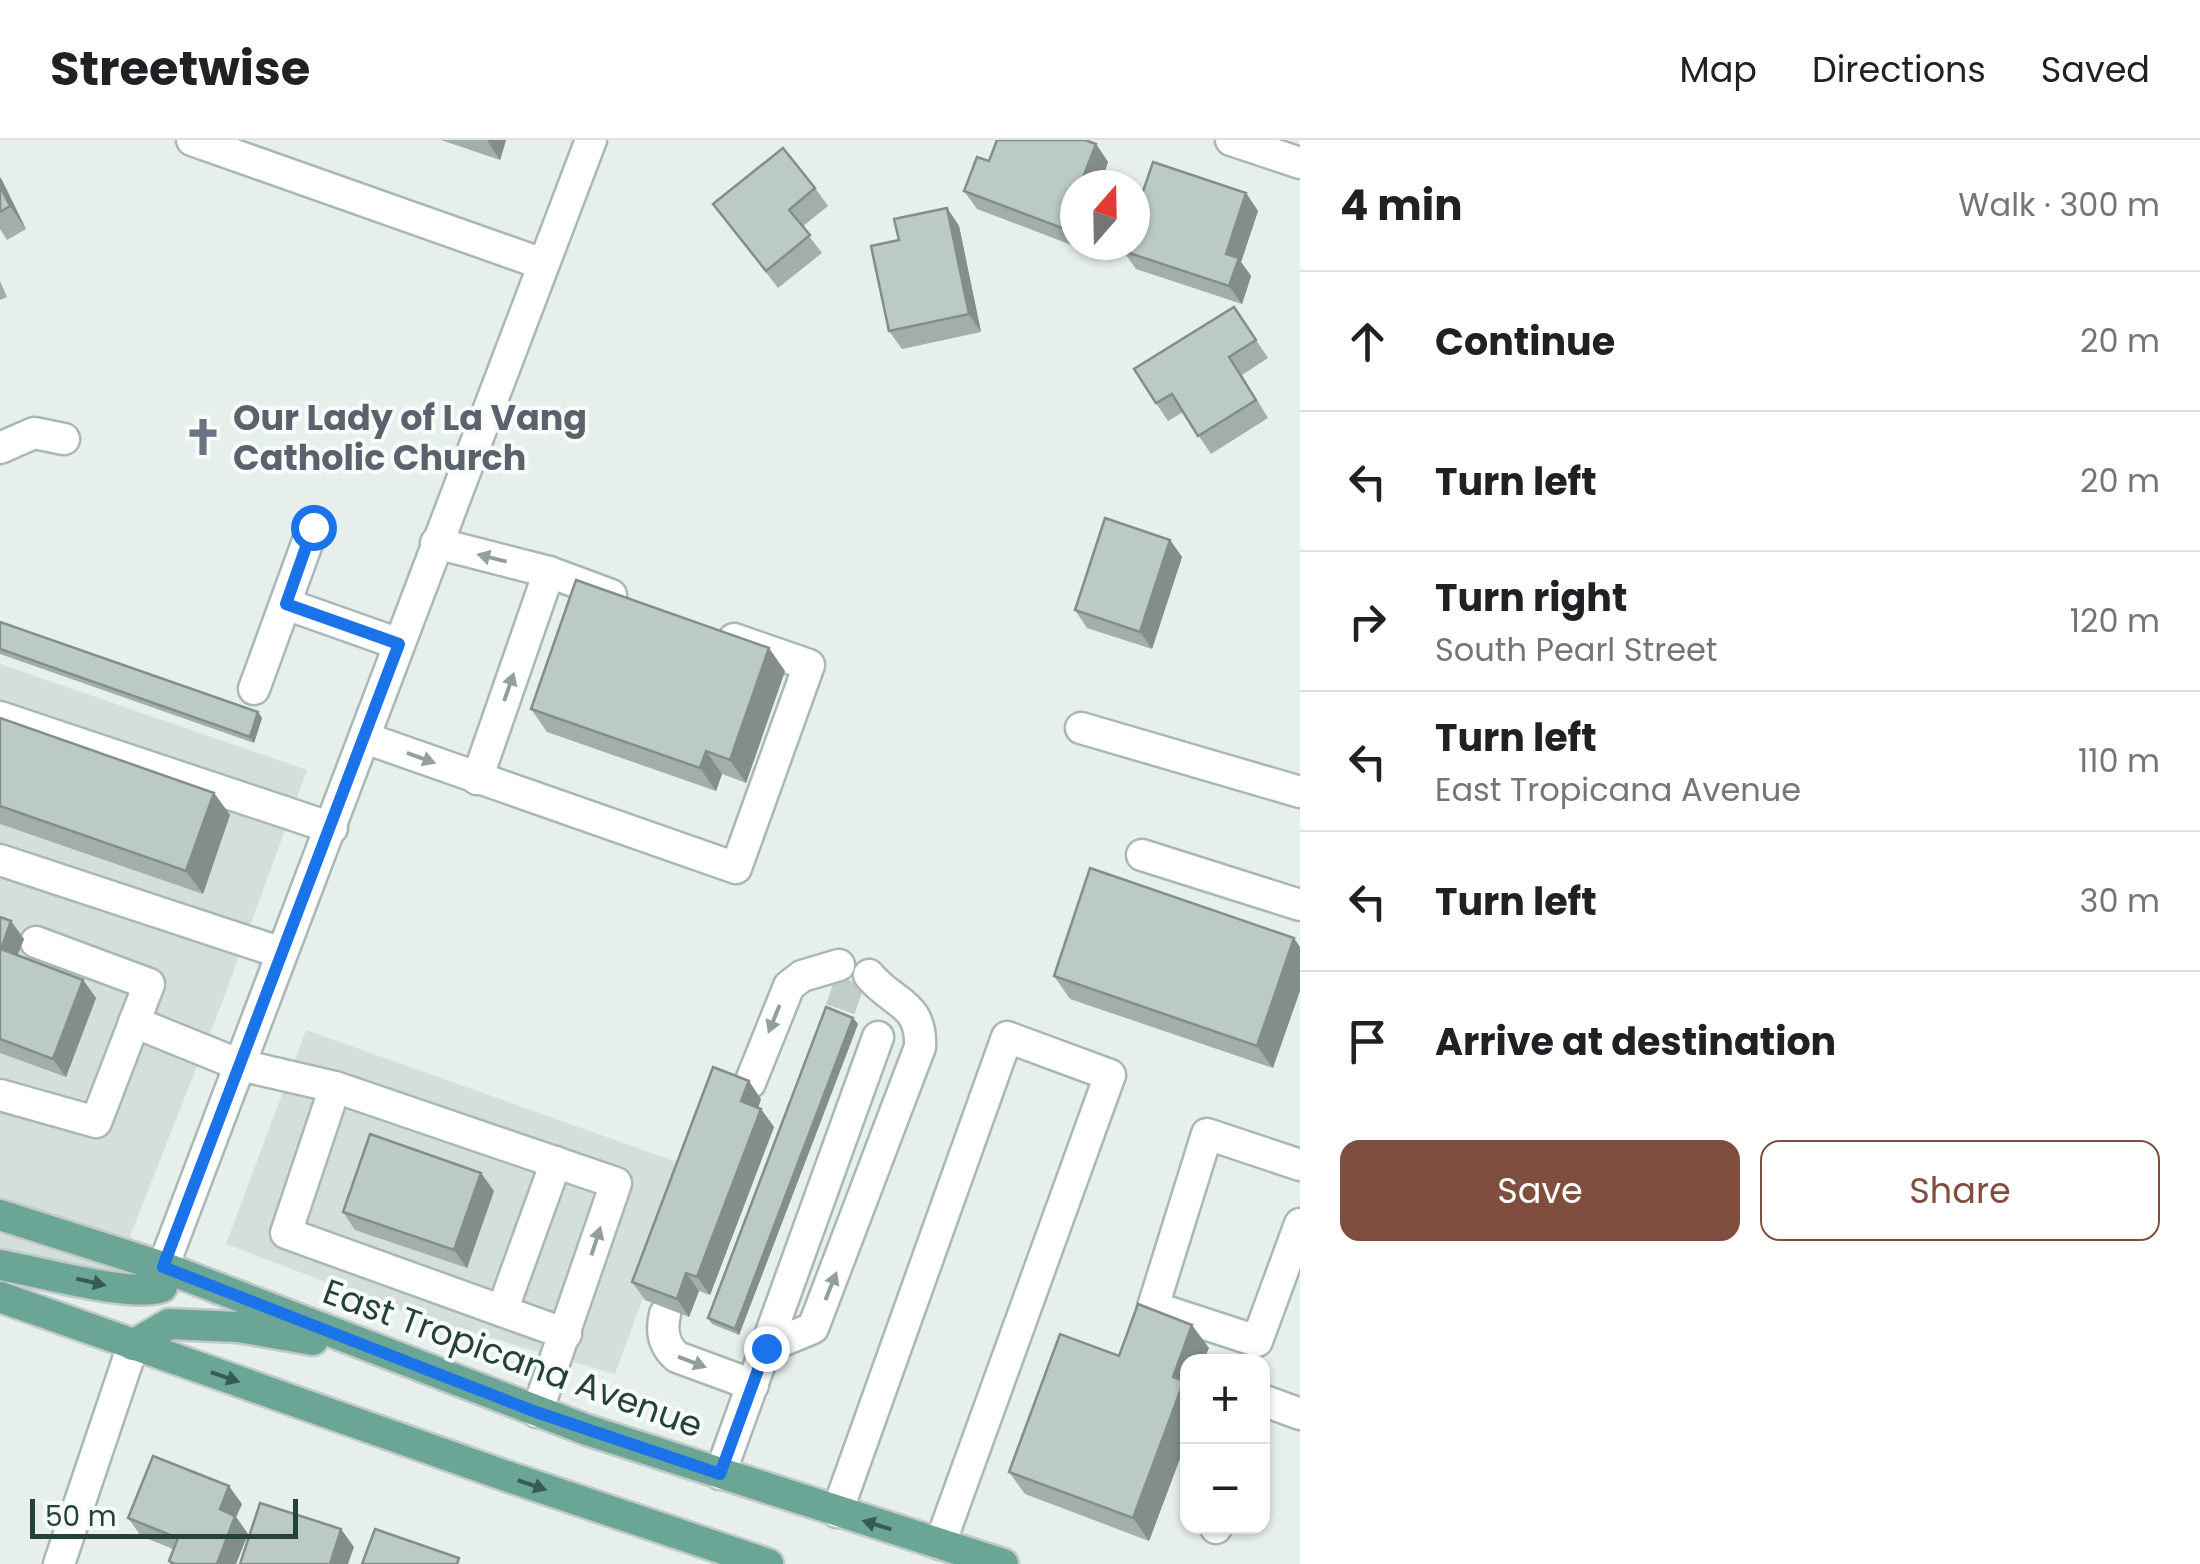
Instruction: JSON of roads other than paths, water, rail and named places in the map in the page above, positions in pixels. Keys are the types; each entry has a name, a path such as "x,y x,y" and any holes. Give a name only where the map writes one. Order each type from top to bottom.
{"main road":[{"name":"East Tropicana Avenue","path":"0,1216 163,1267 536,1412 1004,1564"},
{"path":"0,1266 150,1291 162,1287 163,1267"},
{"path":"0,1297 768,1564"},
{"path":"133,1345 169,1324 200,1324 238,1326 384,1353"}],"street":[{"path":"192,140 543,264"},
{"path":"163,1267 591,140"},
{"path":"1231,140 1300,164"},
{"path":"0,448 34,432 64,439"},
{"path":"254,689 313,527"},
{"path":"436,544 549,572 642,606"},
{"path":"477,779 549,572"},
{"path":"286,604 399,644"},
{"path":"364,738 736,868 810,665 698,626"},
{"path":"0,717 332,828"},
{"path":"1081,728 1300,792"},
{"path":"1142,855 1300,905"},
{"path":"0,860 282,953"},
{"path":"0,1095 96,1122 149,984 36,942"},
{"path":"750,1082 789,986 829,975"},
{"path":"766,1348 813,1328 920,1047 921,1027 916,1018 896,997 870,989"},
{"path":"134,1022 240,1065 334,1087 616,1182 536,1412"},
{"path":"720,1474 878,1037"},
{"path":"837,1512 1006,1037 1110,1074 940,1544"},
{"path":"334,1087 286,1233 566,1334"},
{"path":"1300,1165 1206,1134 1153,1307 1257,1351 1300,1224"},
{"path":"502,1310 556,1162"},
{"path":"665,1314 662,1328 670,1352 752,1384"},
{"path":"59,1564 133,1345"},
{"path":"1270,1403 1300,1414"}],"tunnel":[{"path":"831,990 860,1000"}],"place":[{"name":"Our Lady of La Vang Catholic Church","path":"203,437"}]}
